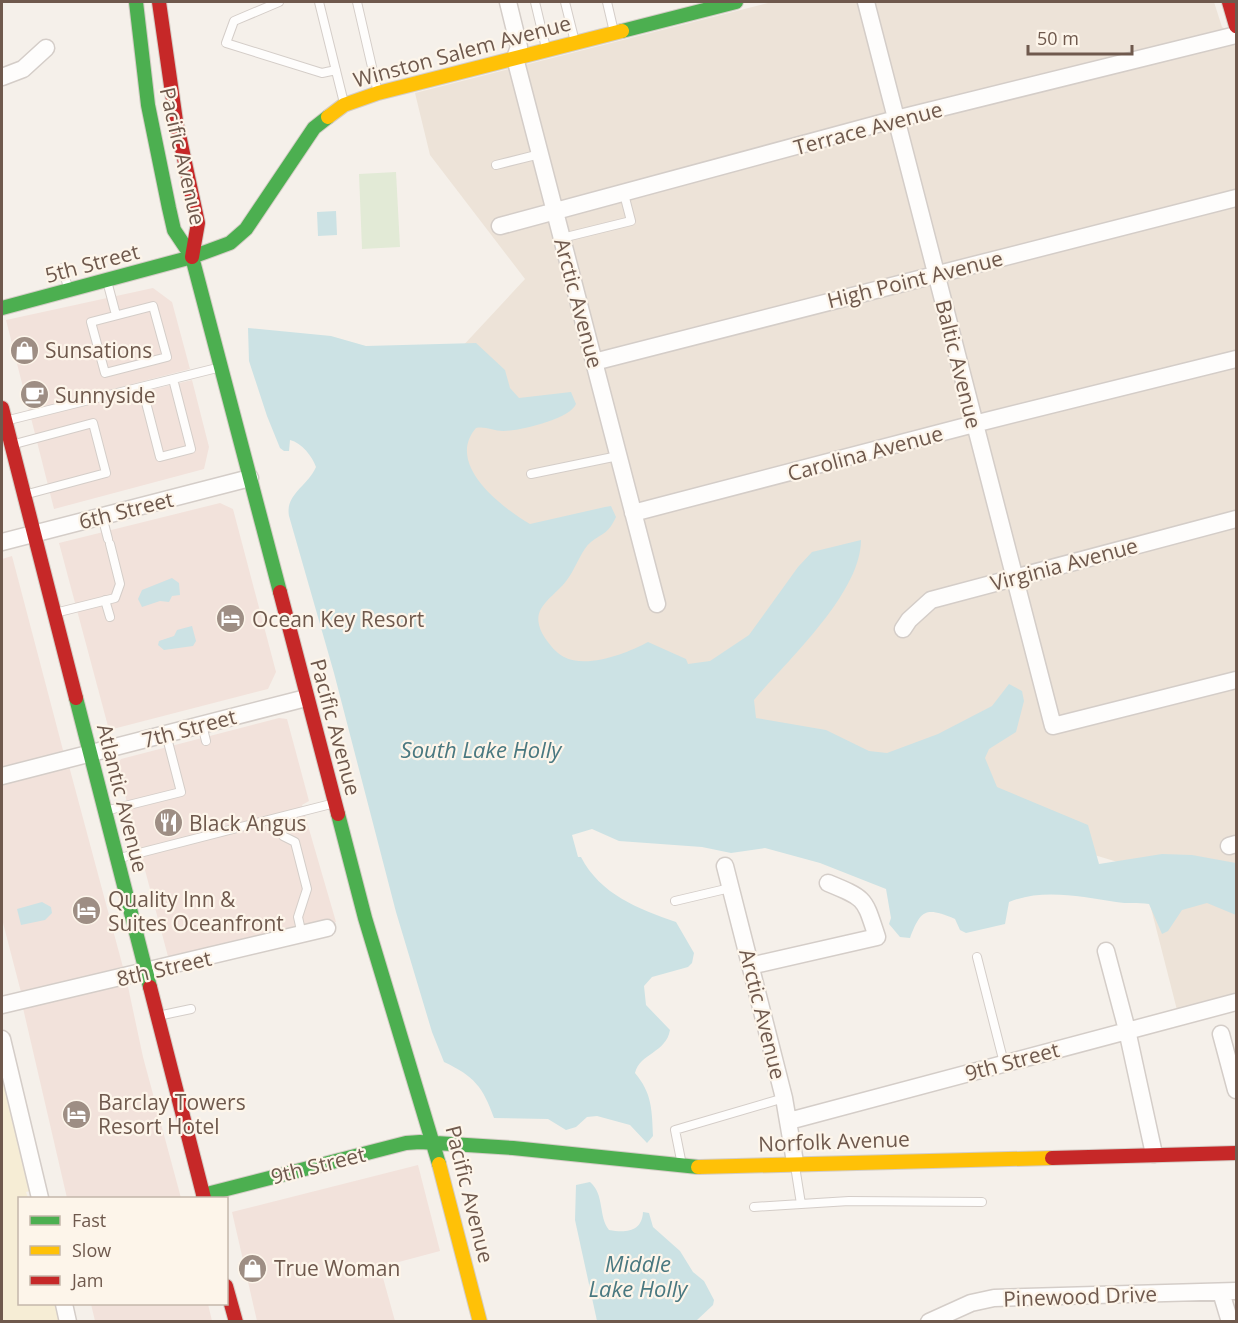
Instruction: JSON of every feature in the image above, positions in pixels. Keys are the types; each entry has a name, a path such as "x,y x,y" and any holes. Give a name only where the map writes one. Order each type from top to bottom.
{"main road":[{"name":"Pacific Avenue","path":"136,2 148,105 174,230 192,257 365,918 435,1142 480,1322"},
{"name":"Winston Salem Avenue","path":"192,257 230,243 246,229 314,128 344,105 378,93 736,2"},
{"path":"1229,2 1236,26"},
{"path":"160,8 176,121 198,223 192,257"},
{"name":"5th Street","path":"2,308 192,257"},
{"name":"Atlantic Avenue","path":"3,414 203,1196"},
{"name":"Norfolk Avenue","path":"435,1142 682,1167 795,1162 1236,1153"},
{"name":"9th Street","path":"203,1196 406,1143 435,1142"},
{"path":"228,1293 236,1322"}],"street":[{"name":"Arctic Avenue","path":"508,2 519,47 515,58 657,604"},
{"name":"Baltic Avenue","path":"866,2 1053,726 1236,680"},
{"name":"Terrace Avenue","path":"500,226 896,119 1236,35"},
{"path":"2,77 23,69 46,48"},
{"name":"High Point Avenue","path":"594,362 1236,198"},
{"name":"Carolina Avenue","path":"633,513 974,424 1236,359"},
{"name":"6th Street","path":"2,542 250,478"},
{"name":"Virginia Avenue","path":"903,629 909,620 931,600 1013,576 1236,519"},
{"name":"7th Street","path":"2,776 166,734 204,733 306,698"},
{"name":"Arctic Avenue","path":"725,866 784,1098 795,1162"},
{"path":"750,966 877,937 865,901 858,895 828,883"},
{"name":"8th Street","path":"2,1005 327,928"},
{"path":"1106,951 1127,1030 1154,1154"},
{"name":"9th Street","path":"789,1121 1236,1002"},
{"path":"1221,1034 1236,1090"},
{"path":"2,1039 40,1197"},
{"path":"1229,1292 1230,1322"},
{"name":"Pinewood Drive","path":"929,1322 963,1306 994,1298 1229,1292"},
{"path":"63,1305 68,1322"}],"lane":[{"path":"279,2 234,21 226,43 322,73 336,70"},
{"path":"319,2 344,105"},
{"path":"357,2 378,93"},
{"path":"535,2 547,50"},
{"path":"565,2 576,43"},
{"path":"607,2 614,33"},
{"path":"496,165 540,154"},
{"path":"562,238 631,221 624,194"},
{"path":"62,268 69,291"},
{"path":"107,281 116,315"},
{"path":"153,306 167,357 105,373 91,322 116,315 153,306"},
{"path":"3,414 142,387 220,367"},
{"path":"142,387 160,457 190,449 173,379"},
{"path":"11,445 93,423 106,473 24,495"},
{"path":"531,474 618,456"},
{"path":"54,613 115,598 120,590 117,561 102,516"},
{"path":"105,600 110,617"},
{"path":"105,811 181,792 166,734"},
{"path":"117,859 334,803"},
{"path":"278,818 283,836 295,842 307,889 298,917 302,934"},
{"path":"675,900 730,888"},
{"path":"977,957 1004,1063"},
{"path":"158,1016 191,1009"},
{"path":"682,1167 675,1130 784,1098"},
{"path":"795,1162 801,1204"},
{"path":"753,1207 849,1201 982,1202"}],"shaded area":[{"path":"772,2 1214,2 1222,27 1236,36 1236,994 1177,1010 1141,869 483,672 419,393 525,279 430,155 415,93"},
{"path":"153,288 172,302 190,369 29,411 6,320"},
{"path":"192,380 209,447 204,469 54,509 31,418"},
{"name":"Ocean Key Resort","path":"220,503 233,509 276,672 268,689 109,730 59,543"},
{"path":"12,556 64,754 2,770 2,559"},
{"path":"279,718 287,719 309,801 302,805 336,922 170,964 117,765 121,759"},
{"path":"69,766 124,971 22,996 2,919 2,783"},
{"path":"127,982 143,1057 181,1197 67,1197 23,1008"},
{"path":"418,1165 440,1251 380,1267 395,1321 257,1321 232,1212"},
{"path":"91,1305 208,1305 212,1321 95,1321"}],"green space":[{"path":"396,172 400,247 362,249 359,174"}],"sand":[{"path":"2,1072 30,1191 26,1192 28,1197 18,1197 18,1305 56,1305 60,1321 2,1321"}],"water":[{"path":"336,211 337,235 318,236 317,212"},
{"name":"South Lake Holly","path":"248,328 331,336 366,346 476,343 505,370 510,388 519,398 571,392 576,404 564,415 555,419 511,430 476,428 468,442 467,456 480,483 492,496 530,524 611,506 616,517 611,527 588,545 569,577 540,611 538,618 545,638 564,657 584,661 607,658 630,651 648,642 686,659 688,664 710,661 749,635 798,567 812,552 861,540 858,560 849,582 820,625 754,700 756,718 826,730 869,751 887,753 938,734 992,706 1009,684 1022,691 1024,701 1016,732 989,749 985,758 997,787 1088,825 1099,864 1162,854 1192,855 1236,863 1236,915 1207,903 1182,910 1168,931 1162,934 1149,904 1120,903 1062,895 1035,895 1009,902 1005,924 966,933 960,930 955,919 931,912 921,916 910,938 900,937 889,924 891,918 886,889 820,863 765,848 731,853 702,847 619,841 592,829 572,835 578,857 581,857 599,881 621,899 676,922 694,953 692,963 688,967 652,977 644,986 646,1005 670,1030 664,1044 642,1061 635,1073 648,1095 653,1136 647,1143 630,1125 597,1116 587,1117 576,1127 566,1130 548,1119 494,1118 486,1098 476,1084 463,1072 444,1062 432,1032 396,912 334,673 289,516 290,502 316,467 306,450 299,444 290,440 289,451 280,448 249,361"},
{"path":"172,578 179,583 180,595 172,596 169,602 160,601 142,607 138,599 142,590"},
{"path":"192,626 196,641 193,646 164,650 158,645 159,641 174,636 177,630"},
{"path":"42,902 51,907 52,913 45,920 21,925 17,909"},
{"name":"Middle Lake Holly","path":"590,1182 598,1193 609,1230 632,1230 640,1224 643,1212 649,1213 653,1227 680,1251 693,1272 704,1281 714,1300 713,1305 696,1321 597,1321 575,1220 576,1185"}],"traffic: fast":[{"path":"136,2 148,105 174,230 192,257 280,592"},
{"path":"622,31 736,2"},
{"path":"2,308 192,257 230,243 246,229 314,128 328,117"},
{"path":"76,698 150,987"},
{"path":"338,814 365,918 439,1164"},
{"path":"203,1195 406,1143 420,1142 513,1148 698,1167"}],"traffic: slow":[{"path":"328,117 344,105 378,93 622,31"},
{"path":"698,1167 1052,1158"},
{"path":"439,1164 480,1322"}],"traffic: jam":[{"path":"159,2 176,121 198,223 192,257"},
{"path":"1229,2 1236,26"},
{"path":"2,408 76,698"},
{"path":"280,592 338,814"},
{"path":"150,987 204,1197"},
{"path":"1052,1158 1236,1153"},
{"path":"228,1293 236,1322"}],"place":[{"name":"Sunsations","path":"24,350"},
{"name":"Sunnyside","path":"34,395"},
{"name":"Ocean Key Resort","path":"231,619"},
{"name":"Black Angus","path":"168,823"},
{"name":"Quality Inn & Suites Oceanfront","path":"87,911"},
{"name":"Barclay Towers Resort Hotel","path":"77,1114"},
{"name":"True Woman","path":"253,1268"}]}
